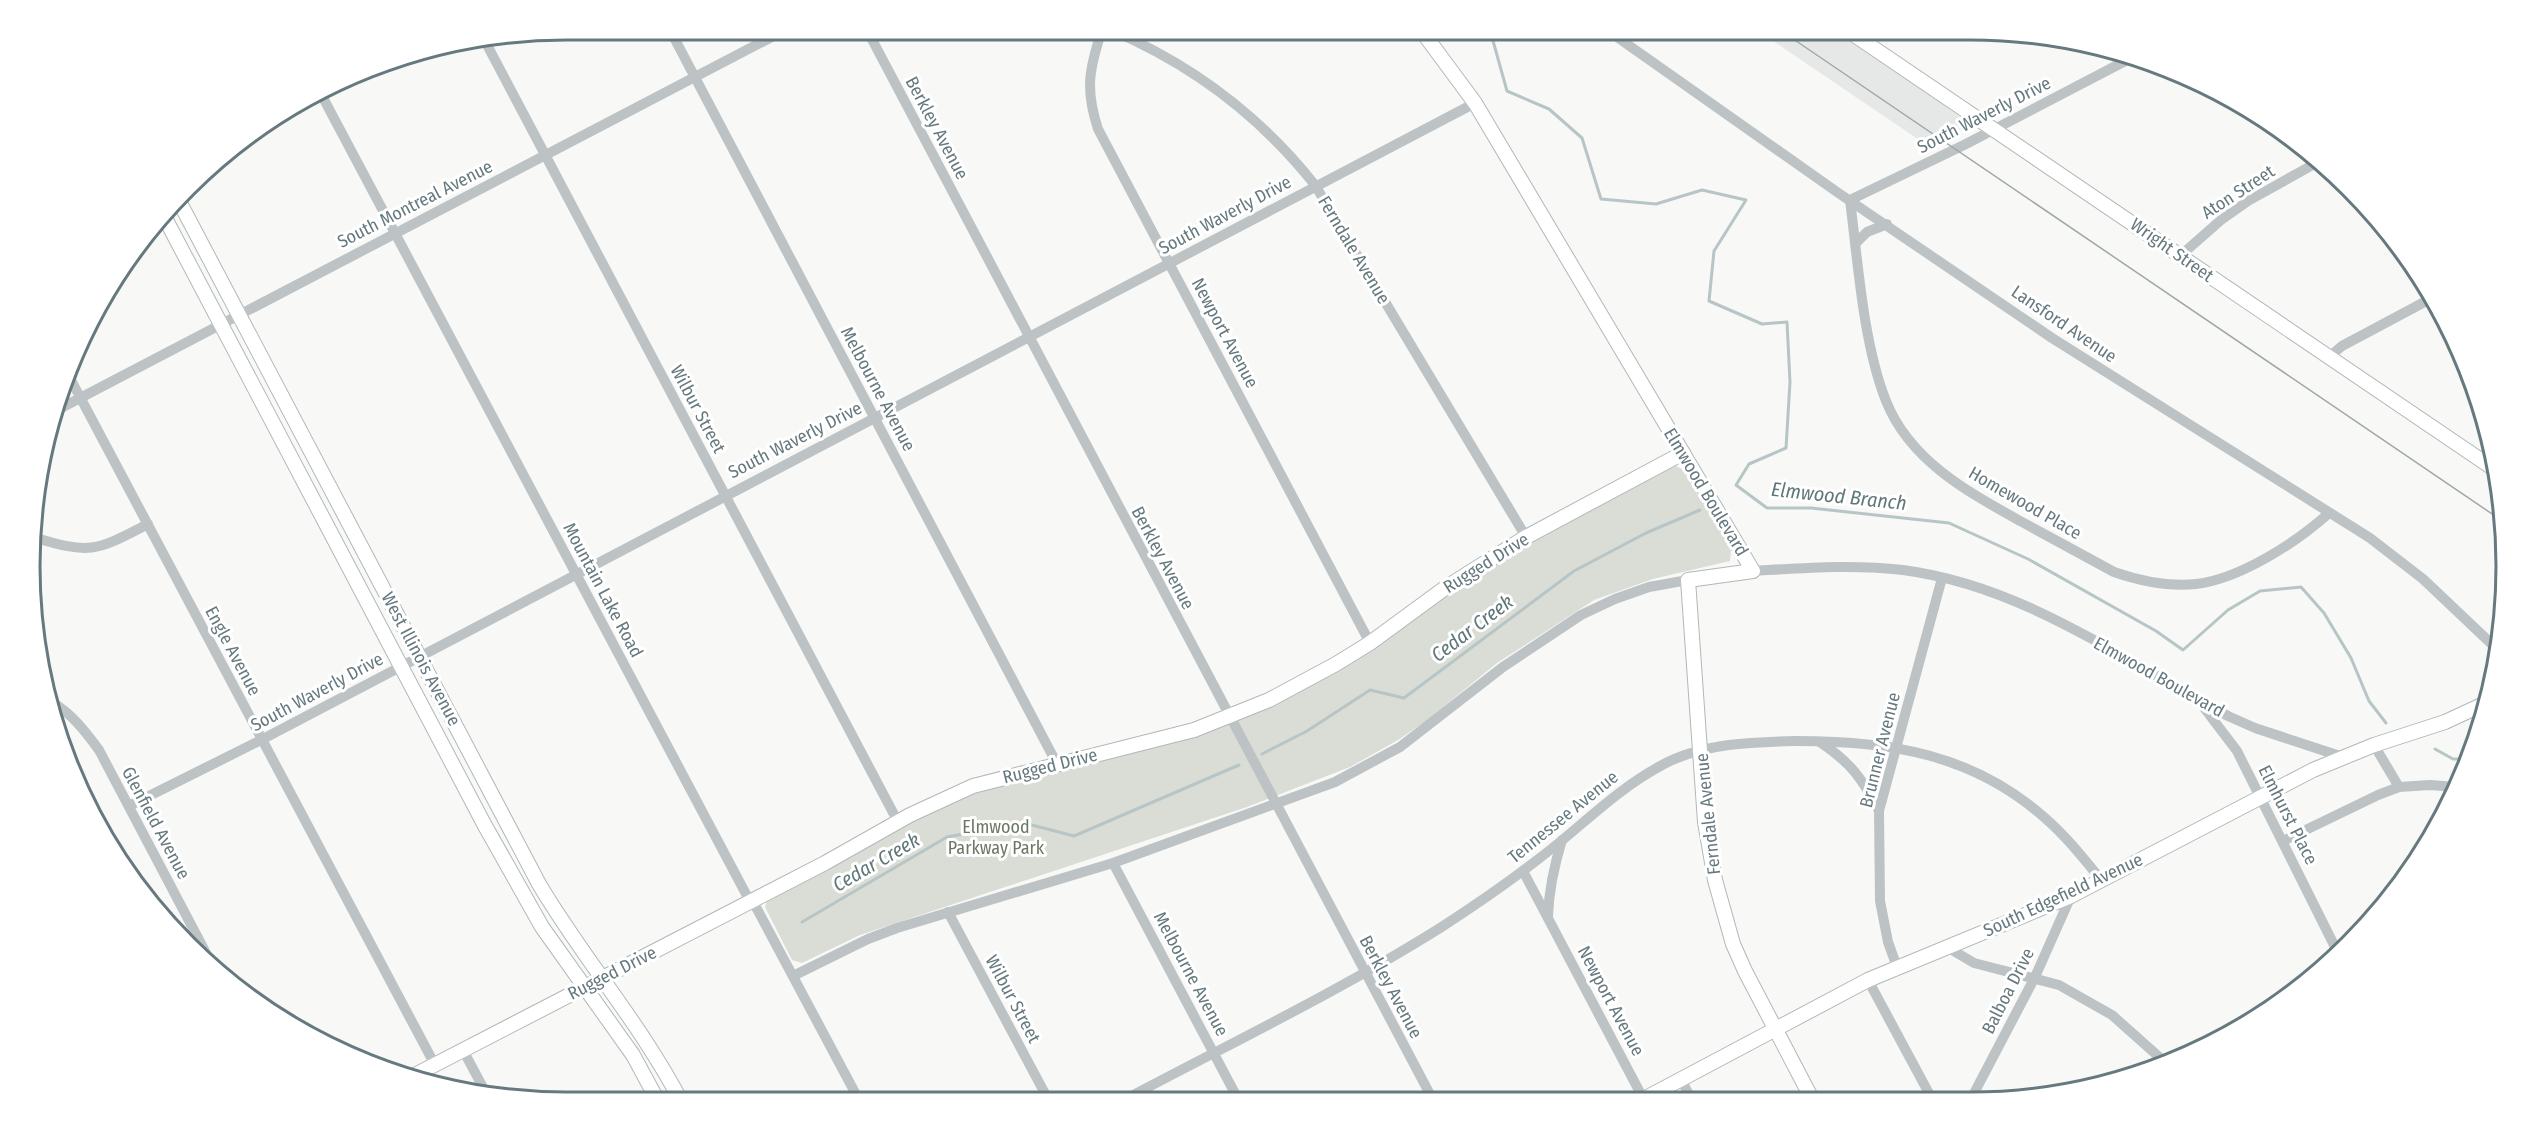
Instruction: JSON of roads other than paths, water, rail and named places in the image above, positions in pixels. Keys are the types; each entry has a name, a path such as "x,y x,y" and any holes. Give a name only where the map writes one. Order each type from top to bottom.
{"street":[{"name":"Melbourne Avenue","path":"675,40 1057,764"},
{"name":"South Montreal Avenue","path":"65,406 765,40"},
{"name":"Berkley Avenue","path":"872,40 1429,1092"},
{"name":"Newport Avenue","path":"1099,40 1092,59 1088,83 1090,105 1098,129 1370,643"},
{"name":"Ferndale Avenue","path":"1130,40 1173,62 1242,109 1277,141 1315,185 1526,537"},
{"name":"Elmwood Boulevard","path":"1428,40 1475,103 1753,571 1837,566 1873,567 1942,578 2000,595 2053,617 2198,700 2255,728 2343,757"},
{"name":"Lansford Avenue","path":"1621,40 2052,338 2370,538 2423,579 2490,642"},
{"name":"Wright Street","path":"1862,40 2485,463"},
{"name":"Wilbur Street","path":"488,47 898,822"},
{"name":"South Waverly Drive","path":"1850,200 1995,129 2122,63"},
{"name":"Mountain Lake Road","path":"324,100 855,1092"},
{"name":"South Waverly Drive","path":"129,806 261,740 1475,103"},
{"name":"Aton Street","path":"2180,256 2221,220 2248,201 2311,167"},
{"name":"Homewood Place","path":"1850,200 1871,351 1887,403 1905,435 1927,461 1967,492 2114,572 2140,581 2168,584 2196,584 2222,578 2258,561 2307,533 2330,513"},
{"name":"West Illinois Avenue","path":"183,208 502,815 559,918 660,1060 676,1092"},
{"name":"West Illinois Avenue","path":"168,224 484,824 542,927 633,1055 653,1092"},
{"path":"1856,243 1867,232 1887,224"},
{"path":"2329,357 2342,346 2424,302"},
{"name":"Engle Avenue","path":"73,384 435,1065"},
{"name":"Rugged Drive","path":"421,1072 752,902 898,822 974,786 1194,730 1229,717 1302,683 1370,643 1446,588 1526,537 1683,453"},
{"path":"311,496 330,486"},
{"path":"42,539 78,549 97,548 148,524"},
{"path":"793,976 868,939 948,912 1113,863 1335,782 1400,747 1511,661 1581,615 1638,591 1688,580 1753,571"},
{"name":"Brunner Avenue","path":"1897,967 1888,942 1880,901 1879,811 1942,578"},
{"name":"Ferndale Avenue","path":"1688,580 1705,822 1722,907 1733,944 1774,1029 1808,1092"},
{"name":"Elmhurst Place","path":"2198,700 2237,751 2334,945"},
{"name":"Glenfield Avenue","path":"59,706 88,735 99,750 201,944"},
{"name":"South Edgefield Avenue","path":"1656,1092 1868,980 2071,896 2313,770 2343,757 2445,722 2477,707"},
{"path":"1819,741 1838,754 1863,780 1879,811"},
{"name":"Tennessee Avenue","path":"1140,1092 1366,974 1443,926 1523,871 1604,802 1636,781 1667,763 1701,751 1732,744 1819,741 1895,747 1926,753 1971,769 2010,792 2046,818 2102,881"},
{"path":"2374,746 2399,787"},
{"path":"2283,841 2399,787 2447,786"},
{"path":"484,824 502,815"},
{"path":"1548,919 1551,880 1563,839"},
{"name":"Melbourne Avenue","path":"1113,863 1234,1092"},
{"name":"Newport Avenue","path":"1523,871 1639,1092"},
{"name":"Balboa Drive","path":"1975,1092 2035,977 2071,896"},
{"name":"Wilbur Street","path":"948,912 1044,1092"},
{"path":"1947,947 1974,963 2059,985 2112,1016 2159,1057"},
{"path":"1868,980 1928,1092"},
{"path":"463,1050 482,1085"},
{"path":"1681,1079 1687,1092"}],"waterway":[{"name":"Elmwood Branch","path":"1493,40 1507,91 1549,109 1582,138 1601,199 1656,204 1702,190 1746,200 1714,251 1709,301 1762,324 1787,322 1790,382 1786,448 1749,464 1736,485 1767,508 1811,508 1949,523 2028,559 2156,631 2183,650 2228,610 2260,591 2301,587 2324,613 2351,658 2369,701 2386,723"},
{"name":"Cedar Creek","path":"1262,754 1307,731 1370,690 1404,698 1574,571 1646,533 1700,510"},
{"name":"Elmwood Branch","path":"2435,749 2453,759 2459,759"},
{"name":"Cedar Creek","path":"802,922 947,837 1024,823 1074,836 1239,765"}],"tram line":[{"path":"1795,40 2492,514"}],"park label":[{"name":"Elmwood Parkway Park","path":"996,837"}]}
